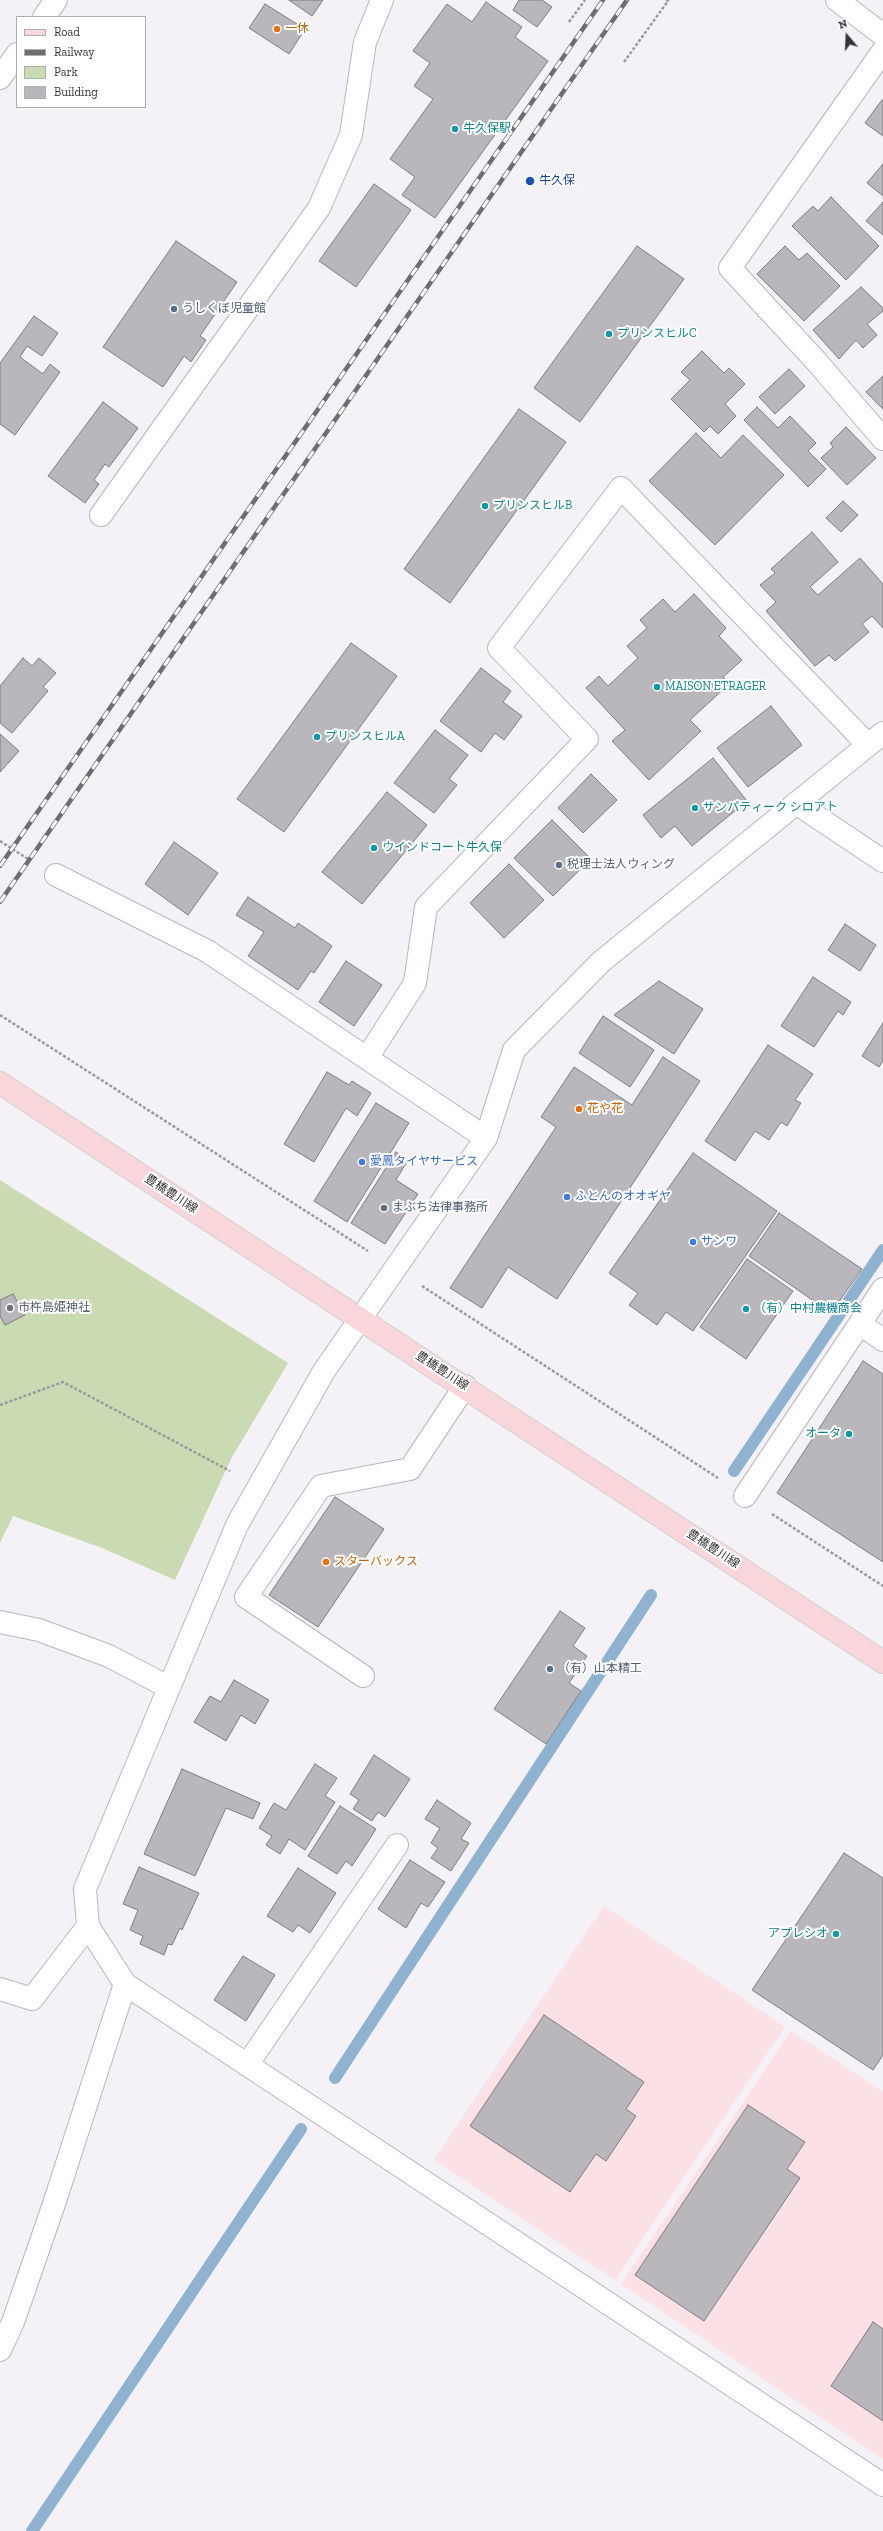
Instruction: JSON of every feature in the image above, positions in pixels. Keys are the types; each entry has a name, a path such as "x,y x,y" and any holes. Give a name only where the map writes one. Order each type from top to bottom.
{"main road":[{"name":"豊橋豊川線","path":"0,1083 361,1317 883,1662"}],"street":[{"path":"45,16 56,0"},
{"path":"101,515 319,208 351,135 365,42 382,0"},
{"path":"837,0 883,34"},
{"path":"883,51 730,268 816,361 883,439"},
{"path":"0,78 16,55"},
{"path":"367,1058 415,983 426,907 587,738 499,648 621,488 876,739 602,961 514,1050 486,1138 324,1371 237,1525 168,1687 85,1889 88,1926 124,1984 883,2485"},
{"path":"796,803 883,862"},
{"path":"56,875 207,951 486,1138"},
{"path":"745,1496 883,1289"},
{"path":"860,1324 883,1340"},
{"path":"363,1676 246,1597 321,1486 410,1469 465,1386"},
{"path":"0,1622 39,1630 109,1656 168,1687"},
{"path":"247,2065 397,1845"},
{"path":"0,1989 32,1999 88,1926"},
{"path":"0,2350 13,2322 54,2204 124,1984"}],"path":[{"path":"569,22 585,0"},
{"path":"624,62 667,1"},
{"path":"0,1015 371,1253"},
{"path":"418,1284 883,1586"},
{"path":"0,1405 63,1382 236,1474"}],"shaded area":[{"path":"604,1906 785,2027 615,2280 434,2160"},
{"path":"791,2031 883,2092 883,2459 621,2284"}],"green space":[{"path":"0,1180 288,1363 231,1459 175,1580 102,1548 13,1516 0,1543"}],"building":[{"path":"289,0 323,0 312,16"},
{"path":"519,0 542,0 552,7 537,27 513,10"},
{"name":"牛久保駅","path":"486,2 522,27 515,37 548,61 435,218 402,195 415,177 390,159 433,99 414,86 430,63 413,51 447,4 472,22"},
{"name":"一休","path":"265,4 305,29 289,54 249,28"},
{"path":"882,100 883,101 883,136 865,123"},
{"path":"883,164 883,196 867,183"},
{"path":"374,184 411,210 356,287 319,261"},
{"path":"831,197 879,246 846,280 792,226 813,206 818,211"},
{"path":"883,202 883,235 866,221"},
{"name":"うしくぼ児童館","path":"176,241 237,282 200,336 206,340 191,362 184,356 163,387 103,347"},
{"name":"プリンスヒルC","path":"637,246 684,279 580,422 534,388"},
{"path":"785,246 799,260 807,253 840,286 804,321 757,274"},
{"path":"861,287 883,308 883,311 867,324 877,335 863,348 856,340 839,359 813,330"},
{"path":"34,316 58,333 42,356 27,346 20,357 43,374 50,364 60,372 15,435 0,424 0,363"},
{"path":"702,351 724,373 729,368 745,384 725,404 736,416 718,434 710,426 704,432 671,399 690,380 681,372"},
{"path":"789,369 805,386 775,414 759,397"},
{"path":"883,376 883,409 866,392"},
{"path":"103,402 138,428 109,467 105,464 94,480 99,484 85,503 48,476"},
{"path":"757,407 778,428 790,416 816,443 808,451 826,469 808,487 744,420"},
{"name":"プリンスヒルB","path":"519,409 566,442 450,603 404,569"},
{"path":"846,427 876,458 847,485 821,458 833,447 830,443"},
{"path":"696,433 721,458 743,435 784,475 715,545 649,481"},
{"path":"843,501 858,515 841,532 826,518"},
{"path":"812,532 838,562 810,587 818,595 860,558 883,584 883,628 872,616 862,624 869,632 835,661 829,655 815,666 766,611 776,602 760,585 775,573 771,569"},
{"name":"MAISON ETRAGER","path":"694,594 726,628 719,636 742,660 723,677 729,684 690,720 701,731 649,780 612,741 625,730 586,688 599,676 608,686 638,658 627,646 647,628 640,620 663,599 675,612"},
{"name":"プリンスヒルA","path":"351,643 397,676 284,832 237,799"},
{"path":"23,658 32,666 39,658 56,673 43,687 48,691 12,733 0,723 0,686"},
{"path":"481,668 511,691 503,702 522,716 504,740 495,733 481,752 440,721"},
{"path":"771,706 802,745 748,787 717,748"},
{"path":"435,730 468,755 449,779 457,785 434,813 394,783"},
{"path":"0,734 19,751 0,772"},
{"name":"サンパティーク シロアト","path":"713,758 747,801 692,846 675,826 661,838 643,815"},
{"path":"591,774 617,800 583,833 558,808"},
{"name":"ウインドコート牛久保","path":"387,792 427,825 362,904 322,872"},
{"path":"552,820 591,859 553,896 514,858"},
{"path":"174,842 218,873 188,915 145,884"},
{"path":"509,864 544,900 504,938 470,903"},
{"path":"248,897 295,928 298,923 332,946 314,973 311,971 298,990 248,956 264,932 236,915"},
{"path":"845,924 876,945 860,971 828,950"},
{"path":"346,961 382,985 354,1026 319,1002"},
{"path":"813,977 851,1002 843,1015 838,1011 814,1047 781,1026"},
{"path":"659,981 703,1009 674,1054 614,1015"},
{"path":"603,1016 654,1050 630,1087 579,1053"},
{"path":"883,1023 883,1061 879,1067 862,1056"},
{"path":"768,1045 813,1074 795,1100 801,1103 787,1126 781,1122 769,1140 755,1131 735,1161 705,1141"},
{"name":"ふとんのオオギヤ","path":"663,1057 700,1081 557,1299 508,1267 482,1308 450,1288 556,1127 541,1117 574,1067 632,1105"},
{"path":"327,1072 349,1085 352,1081 371,1093 357,1116 346,1108 314,1162 284,1144"},
{"name":"愛鳳タイヤサービス","path":"376,1103 409,1123 347,1222 314,1201"},
{"name":"まぶち法律事務所","path":"396,1152 408,1160 396,1180 418,1194 385,1244 351,1223"},
{"name":"サンワ","path":"693,1153 777,1211 693,1331 666,1312 657,1325 629,1305 638,1293 609,1273"},
{"path":"779,1213 862,1269 831,1313 749,1256"},
{"name":"（有）中村農機商会","path":"747,1259 793,1291 746,1359 700,1327"},
{"name":"市杵島姫神社","path":"13,1294 25,1315 5,1325 0,1316 0,1300"},
{"name":"オータ","path":"863,1361 883,1374 883,1562 777,1493"},
{"name":"スターバックス","path":"335,1497 384,1529 318,1627 269,1595"},
{"name":"（有）山本精工","path":"560,1611 585,1628 573,1646 587,1656 569,1683 581,1691 546,1744 494,1709"},
{"path":"234,1680 269,1700 255,1724 241,1715 226,1741 194,1722 210,1696 221,1702"},
{"path":"374,1755 410,1779 385,1817 378,1812 372,1821 353,1809 359,1800 350,1794"},
{"path":"315,1764 337,1778 325,1796 335,1802 305,1850 289,1839 280,1854 266,1845 272,1836 259,1828 274,1803 286,1810"},
{"path":"182,1769 260,1803 253,1819 226,1808 195,1876 144,1854"},
{"path":"437,1800 471,1823 461,1839 469,1843 451,1871 431,1858 438,1848 431,1843 440,1828 425,1819"},
{"path":"340,1806 376,1829 352,1866 346,1861 337,1874 308,1856"},
{"name":"アプレシオ","path":"844,1853 883,1878 883,2055 873,2070 752,1990"},
{"path":"410,1860 445,1882 428,1907 421,1903 406,1928 378,1909"},
{"path":"139,1867 199,1893 182,1930 180,1928 172,1945 168,1944 164,1955 140,1944 143,1936 130,1930 138,1910 123,1904"},
{"path":"298,1868 336,1893 310,1933 298,1925 293,1932 267,1916"},
{"path":"243,1956 275,1975 246,2021 214,2000"},
{"path":"544,2015 644,2082 626,2109 636,2116 606,2161 596,2154 570,2192 470,2126"},
{"path":"748,2105 805,2142 787,2169 800,2178 704,2321 635,2275"},
{"path":"873,2322 883,2329 883,2421 831,2386"}],"waterway":[{"path":"734,1471 883,1250"},
{"path":"335,2078 651,1595"},
{"path":"32,2531 301,2129"}],"railway":[{"path":"0,866 603,0"},
{"path":"0,902 627,0"}],"place":[{"name":"一休","path":"277,29"},
{"name":"牛久保駅","path":"455,129"},
{"name":"牛久保","path":"530,181"},
{"name":"うしくぼ児童館","path":"174,309"},
{"name":"プリンスヒルC","path":"609,334"},
{"name":"プリンスヒルB","path":"485,506"},
{"name":"MAISON ETRAGER","path":"657,687"},
{"name":"プリンスヒルA","path":"317,737"},
{"name":"サンパティーク シロアト","path":"695,808"},
{"name":"ウインドコート牛久保","path":"374,848"},
{"name":"税理士法人ウィング","path":"559,865"},
{"name":"花や花","path":"579,1109"},
{"name":"愛鳳タイヤサービス","path":"362,1162"},
{"name":"ふとんのオオギヤ","path":"567,1197"},
{"name":"まぶち法律事務所","path":"384,1208"},
{"name":"サンワ","path":"693,1242"},
{"name":"市杵島姫神社","path":"10,1308"},
{"name":"（有）中村農機商会","path":"746,1309"},
{"name":"オータ","path":"849,1434"},
{"name":"スターバックス","path":"326,1562"},
{"name":"（有）山本精工","path":"550,1669"},
{"name":"アプレシオ","path":"836,1934"}]}
